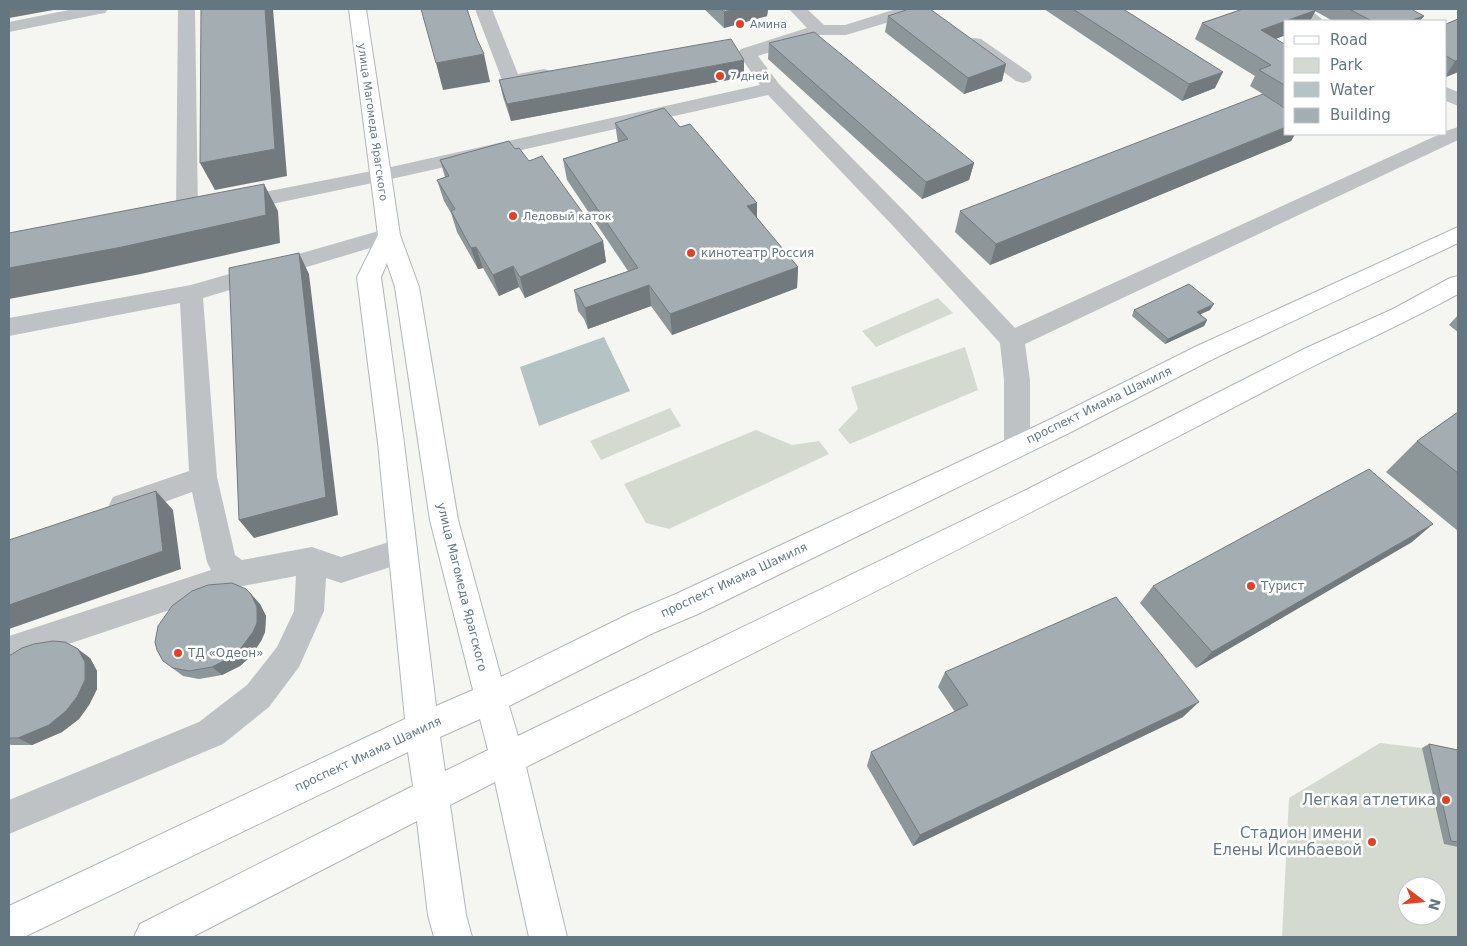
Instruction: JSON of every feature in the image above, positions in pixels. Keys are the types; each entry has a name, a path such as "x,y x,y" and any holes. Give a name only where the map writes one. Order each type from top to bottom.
{"main road":[{"name":"улица Магомеда Ярагского","path":"357,9 389,235 407,287 444,520 507,760 548,937"},
{"name":"проспект Имама Шамиля","path":"9,925 422,728 490,699 642,623 687,604 1058,427 1206,352 1458,234"},
{"path":"389,235 369,277 391,443 422,728 447,915 453,937"},
{"path":"153,937 220,905 431,795 507,760 1027,503 1315,354 1401,315 1458,284"}],"street":[{"path":"9,27 99,9"},
{"path":"186,9 194,213 382,175 772,88"},
{"path":"483,9 511,81 559,73"},
{"path":"797,9 819,30"},
{"path":"912,9 846,30 819,30 793,40 747,53 772,88 902,222 1012,340 1017,380 1017,445"},
{"path":"1290,9 1312,20"},
{"path":"960,32 1023,77"},
{"path":"1447,94 1458,100"},
{"path":"1012,340 1458,133"},
{"path":"9,327 191,293 389,235"},
{"path":"191,293 203,477 222,562 238,574"},
{"path":"101,513 203,477"},
{"path":"9,650 238,574 312,560 341,570 402,551"},
{"path":"9,817 211,733 258,696 288,656 308,611 312,560"}],"green space":[{"path":"938,298 953,313 876,347 862,331"},
{"path":"965,347 978,390 850,444 838,430 858,409 851,387"},
{"path":"670,408 681,426 601,460 590,441"},
{"path":"756,430 792,445 819,441 829,454 669,529 646,523 624,484"},
{"name":"Стадион имени Елены Исинбаевой","path":"1380,743 1422,748 1458,756 1458,937 1282,937 1289,798"}],"water":[{"path":"604,337 630,391 539,426 520,367"}],"building":[{"path":"201,9 265,9 275,149 200,163"},
{"path":"421,9 467,9 484,54 436,63"},
{"path":"721,9 735,9 724,12"},
{"path":"909,9 930,9 1006,64 968,78 888,16"},
{"path":"1073,9 1123,9 1223,72 1189,84"},
{"path":"1243,9 1316,10 1284,20 1284,22 1261,30 1284,44 1284,85 1259,70 1271,65 1202,23"},
{"path":"1349,9 1411,9 1424,16 1412,20 1370,20"},
{"path":"1458,19 1458,60 1455,61 1447,57 1447,24"},
{"path":"814,32 974,163 926,182 769,43"},
{"path":"731,39 744,60 507,104 499,80"},
{"path":"1263,94 1284,108 1284,128 996,244 960,211"},
{"name":"кинотеатр Россия","path":"664,108 680,127 690,124 757,203 747,206 798,267 670,314 649,285 585,308 574,290 638,268 563,159 628,139 615,123"},
{"name":"Ледовый каток","path":"509,141 515,149 519,148 529,161 542,156 603,241 520,277 513,266 493,275 476,247 471,248 451,211 455,209 437,180 449,176 440,160"},
{"path":"264,184 266,215 122,247 9,268 9,233"},
{"path":"299,253 326,497 239,520 229,268"},
{"path":"1189,284 1214,304 1197,312 1207,320 1168,339 1134,310"},
{"path":"1458,412 1458,473 1417,441"},
{"path":"1369,469 1433,524 1212,652 1153,586"},
{"path":"156,491 163,551 9,605 9,540"},
{"path":"232,583 246,589 251,594 257,607 257,623 241,648 231,657 212,667 189,671 173,668 163,661 155,642 158,626 172,606 192,591 208,585"},
{"path":"1116,597 1199,702 920,835 871,752 968,705 945,672"},
{"path":"53,641 65,642 78,649 85,662 85,680 77,697 66,711 49,725 18,738 9,738 9,656 22,648"},
{"name":"Легкая атлетика","path":"1429,744 1458,750 1458,842 1451,841"}],"place":[{"name":"Амина","path":"740,24"},
{"name":"7 дней","path":"720,76"},
{"name":"Ледовый каток","path":"513,216"},
{"name":"кинотеатр Россия","path":"691,253"},
{"name":"Турист","path":"1251,586"},
{"name":"ТД «Одеон»","path":"178,653"},
{"name":"Легкая атлетика","path":"1446,800"},
{"name":"Стадион имени Елены Исинбаевой","path":"1372,842"}]}
